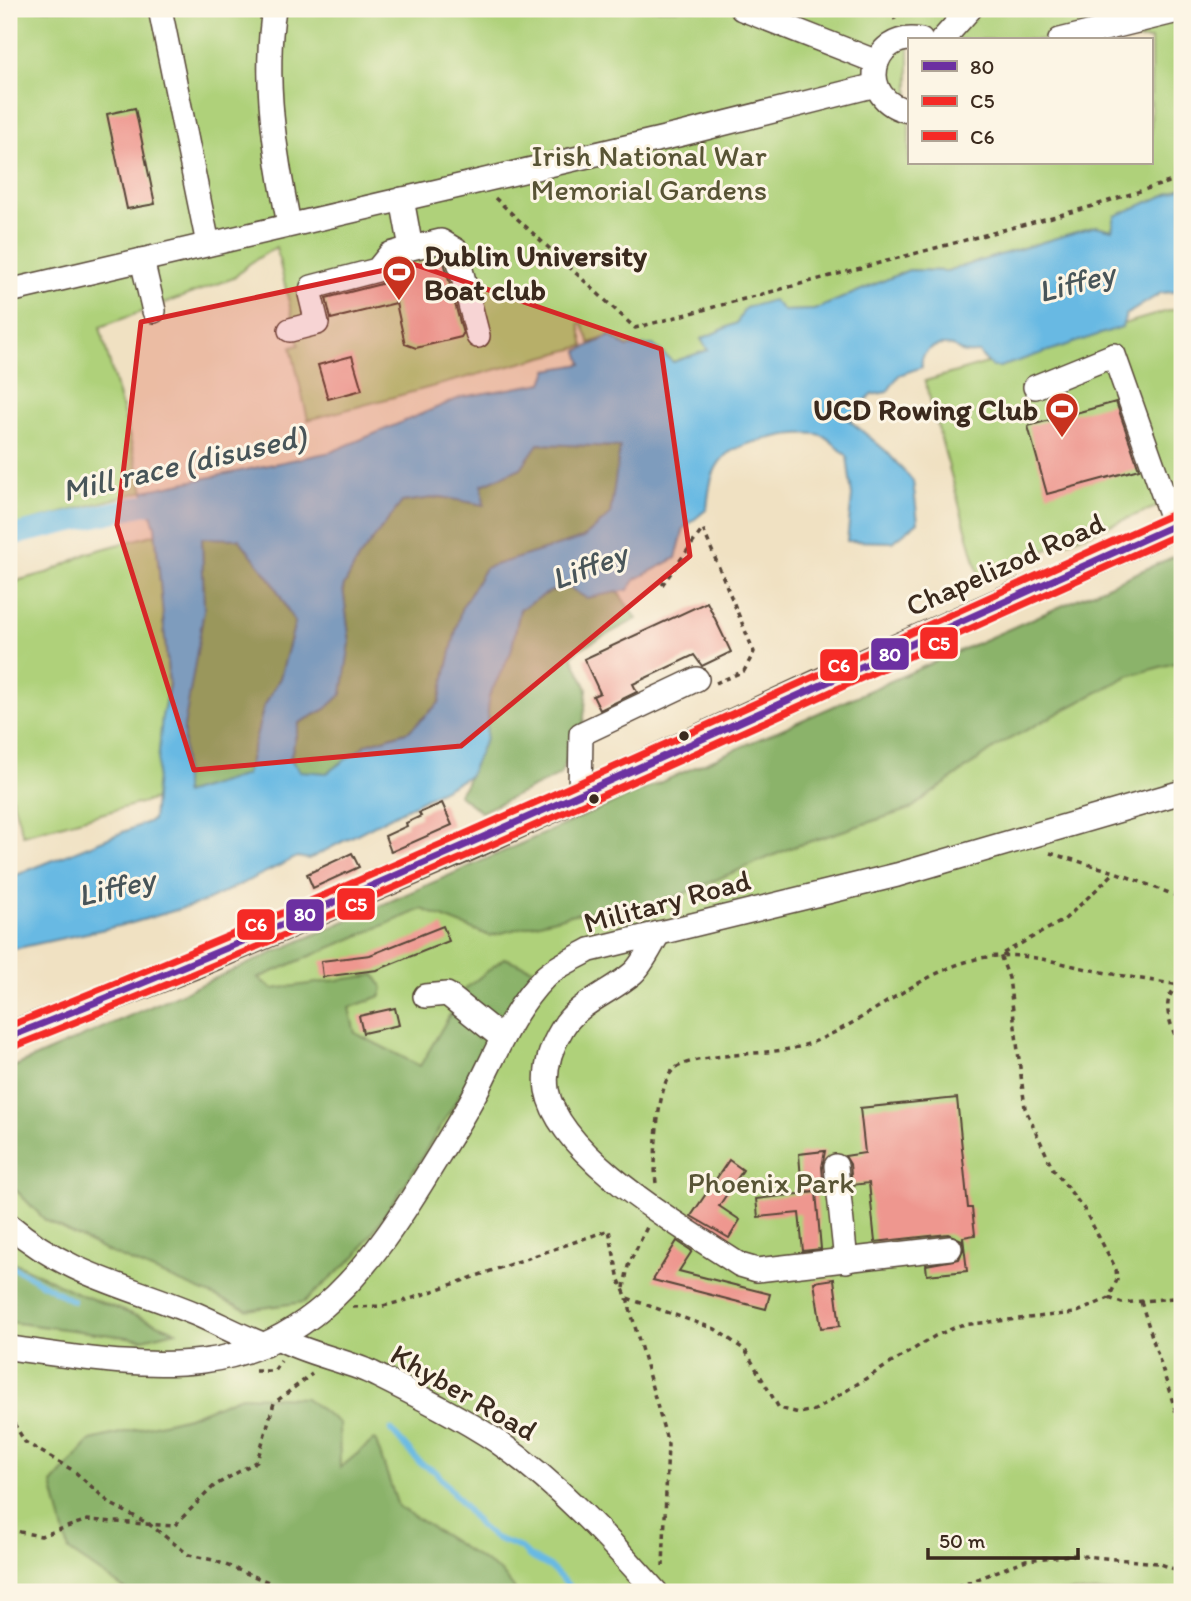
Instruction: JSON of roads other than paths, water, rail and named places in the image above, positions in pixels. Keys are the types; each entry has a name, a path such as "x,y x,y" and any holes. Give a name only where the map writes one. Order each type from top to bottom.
{"main road":[{"name":"Chapelizod Road","path":"9,1037 201,961 580,794 1178,523"}],"street":[{"path":"160,9 208,244"},
{"path":"274,9 271,79 274,132 289,224"},
{"path":"742,9 876,74 888,103 908,111"},
{"path":"945,38 970,9"},
{"path":"1068,38 1182,10"},
{"path":"9,291 475,180 682,134 876,74 892,44 908,39"},
{"path":"402,199 411,248"},
{"path":"290,330 317,323 310,294 312,287 377,270 390,254 441,241 456,250 478,336"},
{"path":"142,260 154,312"},
{"path":"1035,387 1114,355 1178,523"},
{"path":"580,794 581,734 697,679"},
{"name":"Military Road","path":"9,1348 164,1364 205,1361 244,1354 271,1342 323,1308 357,1277 381,1246 477,1091 502,1038 546,976 590,950 897,875 1182,792"},
{"path":"659,933 634,972 600,994 563,1026 547,1061 547,1090 559,1121 582,1149 615,1180 700,1239 740,1265 757,1270 950,1248"},
{"path":"425,996 447,994 502,1038"},
{"path":"836,1166 846,1261"},
{"name":"Khyber Road","path":"9,1225 53,1259 96,1279 271,1342 333,1357 370,1372 497,1442 550,1482 660,1586"}],"water":[{"name":"Liffey","path":"1182,188 1182,291 1161,293 1126,315 1122,327 1000,367 992,367 979,353 964,353 953,347 940,345 926,352 922,367 899,375 887,392 871,395 860,406 862,415 849,420 886,451 913,481 918,522 893,542 847,541 852,496 847,456 821,435 785,435 755,442 730,452 715,469 707,509 684,528 676,558 636,579 628,590 586,598 567,586 520,609 511,652 489,696 486,738 469,776 309,859 297,857 204,902 132,923 9,950 9,878 153,820 162,717 169,685 155,527 144,491 331,452 462,397 543,383 548,370 582,364 578,351 610,336 627,347 653,345 673,362 708,350 701,339 737,323 745,308 773,300 784,311 814,310 909,270 947,271 1096,226 1112,230 1115,216","holes":["538,444 620,447 610,515 583,538 485,568 461,609 439,703 409,731 367,744 327,773 300,771 290,759 299,723 326,709 342,694 350,643 343,588 358,559 402,502 441,497 484,505 482,485 521,468","202,538 239,539 272,581 295,623 280,678 264,706 246,775 184,794 184,727 204,610"]}],"waterway":[{"name":"Mill race (disused)","path":"9,536 175,498"},
{"path":"9,1265 73,1301"},
{"path":"391,1430 420,1463 436,1472 480,1526 493,1537 521,1548 529,1556 550,1567 575,1592"}],"place":[{"name":"Dublin University Boat club","path":"399,302"},
{"name":"UCD Rowing Club","path":"1062,439"}],"park label":[{"name":"Irish National War Memorial Gardens","path":"649,172"},
{"name":"Phoenix Park","path":"771,1182"}]}
